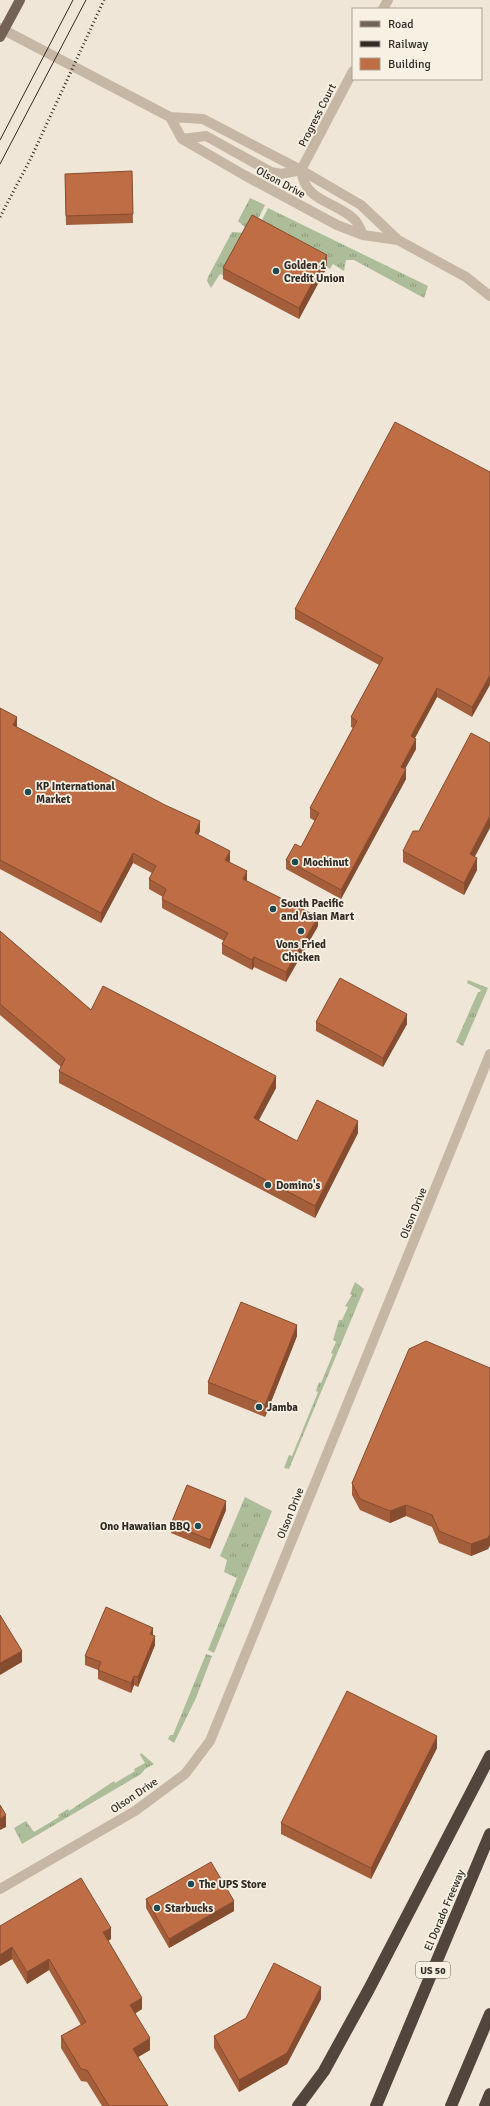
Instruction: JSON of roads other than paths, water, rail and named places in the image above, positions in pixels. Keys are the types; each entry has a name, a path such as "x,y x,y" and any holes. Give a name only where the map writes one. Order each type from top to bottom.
{"highway":[{"path":"298,2106 324,2071 369,1989 490,1756"},
{"name":"El Dorado Freeway","path":"376,2106 490,1834"},
{"path":"451,2106 490,2014"},
{"path":"485,2106 490,2094"}],"main road":[{"path":"1,32 20,0"}],"street":[{"name":"Olson Drive","path":"1,32 170,117 203,119 301,170 361,205 398,240 466,277 490,296"},
{"name":"Progress Court","path":"301,170 352,73"},
{"path":"170,117 182,139 206,136 271,172 281,174 301,170 302,178 309,192 344,211 355,220 363,235"},
{"name":"Olson Drive","path":"182,139 244,175 337,225 363,235 398,240"},
{"name":"Olson Drive","path":"0,1889 135,1811 185,1774 210,1741 490,1054"}],"tram line":[{"path":"0,140 73,0"},
{"path":"0,164 86,0"}],"railway":[{"path":"0,217 31,158 104,0"}],"place":[{"name":"Golden 1 Credit Union","path":"276,271"},
{"name":"KP International Market","path":"28,792"},
{"name":"Mochinut","path":"295,862"},
{"name":"South Pacific and Asian Mart","path":"273,909"},
{"name":"Vons Fried Chicken","path":"301,931"},
{"name":"Domino's","path":"268,1185"},
{"name":"Jamba","path":"259,1407"},
{"name":"Ono Hawaiian BBQ","path":"198,1526"},
{"name":"The UPS Store","path":"191,1884"},
{"name":"Starbucks","path":"157,1908"}]}
